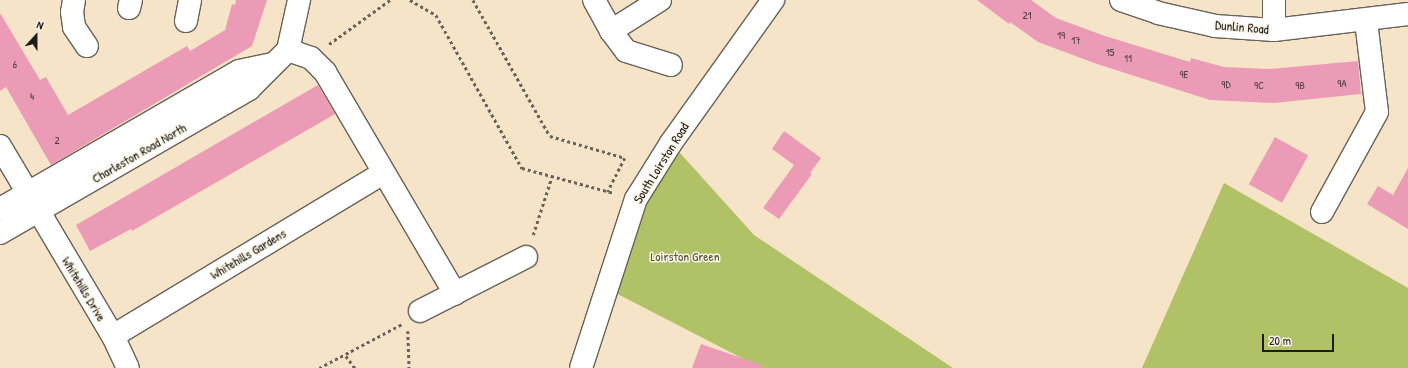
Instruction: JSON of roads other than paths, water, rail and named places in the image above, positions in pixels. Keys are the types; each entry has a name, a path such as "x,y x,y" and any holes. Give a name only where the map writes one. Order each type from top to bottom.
{"street":[{"path":"74,0 72,12 74,27 87,46"},
{"path":"299,0 288,50 311,58 325,72 382,173 455,294"},
{"path":"594,0 611,31 626,51 671,66"},
{"path":"611,31 660,0"},
{"name":"South Loirston Road","path":"581,368 636,199 671,144 773,0"},
{"name":"Dunlin Road","path":"1121,0 1158,13 1214,26 1274,30 1366,21 1408,14"},
{"path":"1274,0 1274,30"},
{"path":"1322,212 1376,112 1366,21"},
{"name":"Charleston Road North","path":"0,233 33,203 239,71 272,64 288,50"},
{"name":"Whitehills Drive","path":"0,146 113,336 128,368"},
{"name":"Whitehills Gardens","path":"113,336 382,173"},
{"name":"Charleston Road North","path":"0,209 33,203"},
{"path":"416,316 526,257"}],"park label":[{"name":"Loirston Green","path":"685,256"}]}
